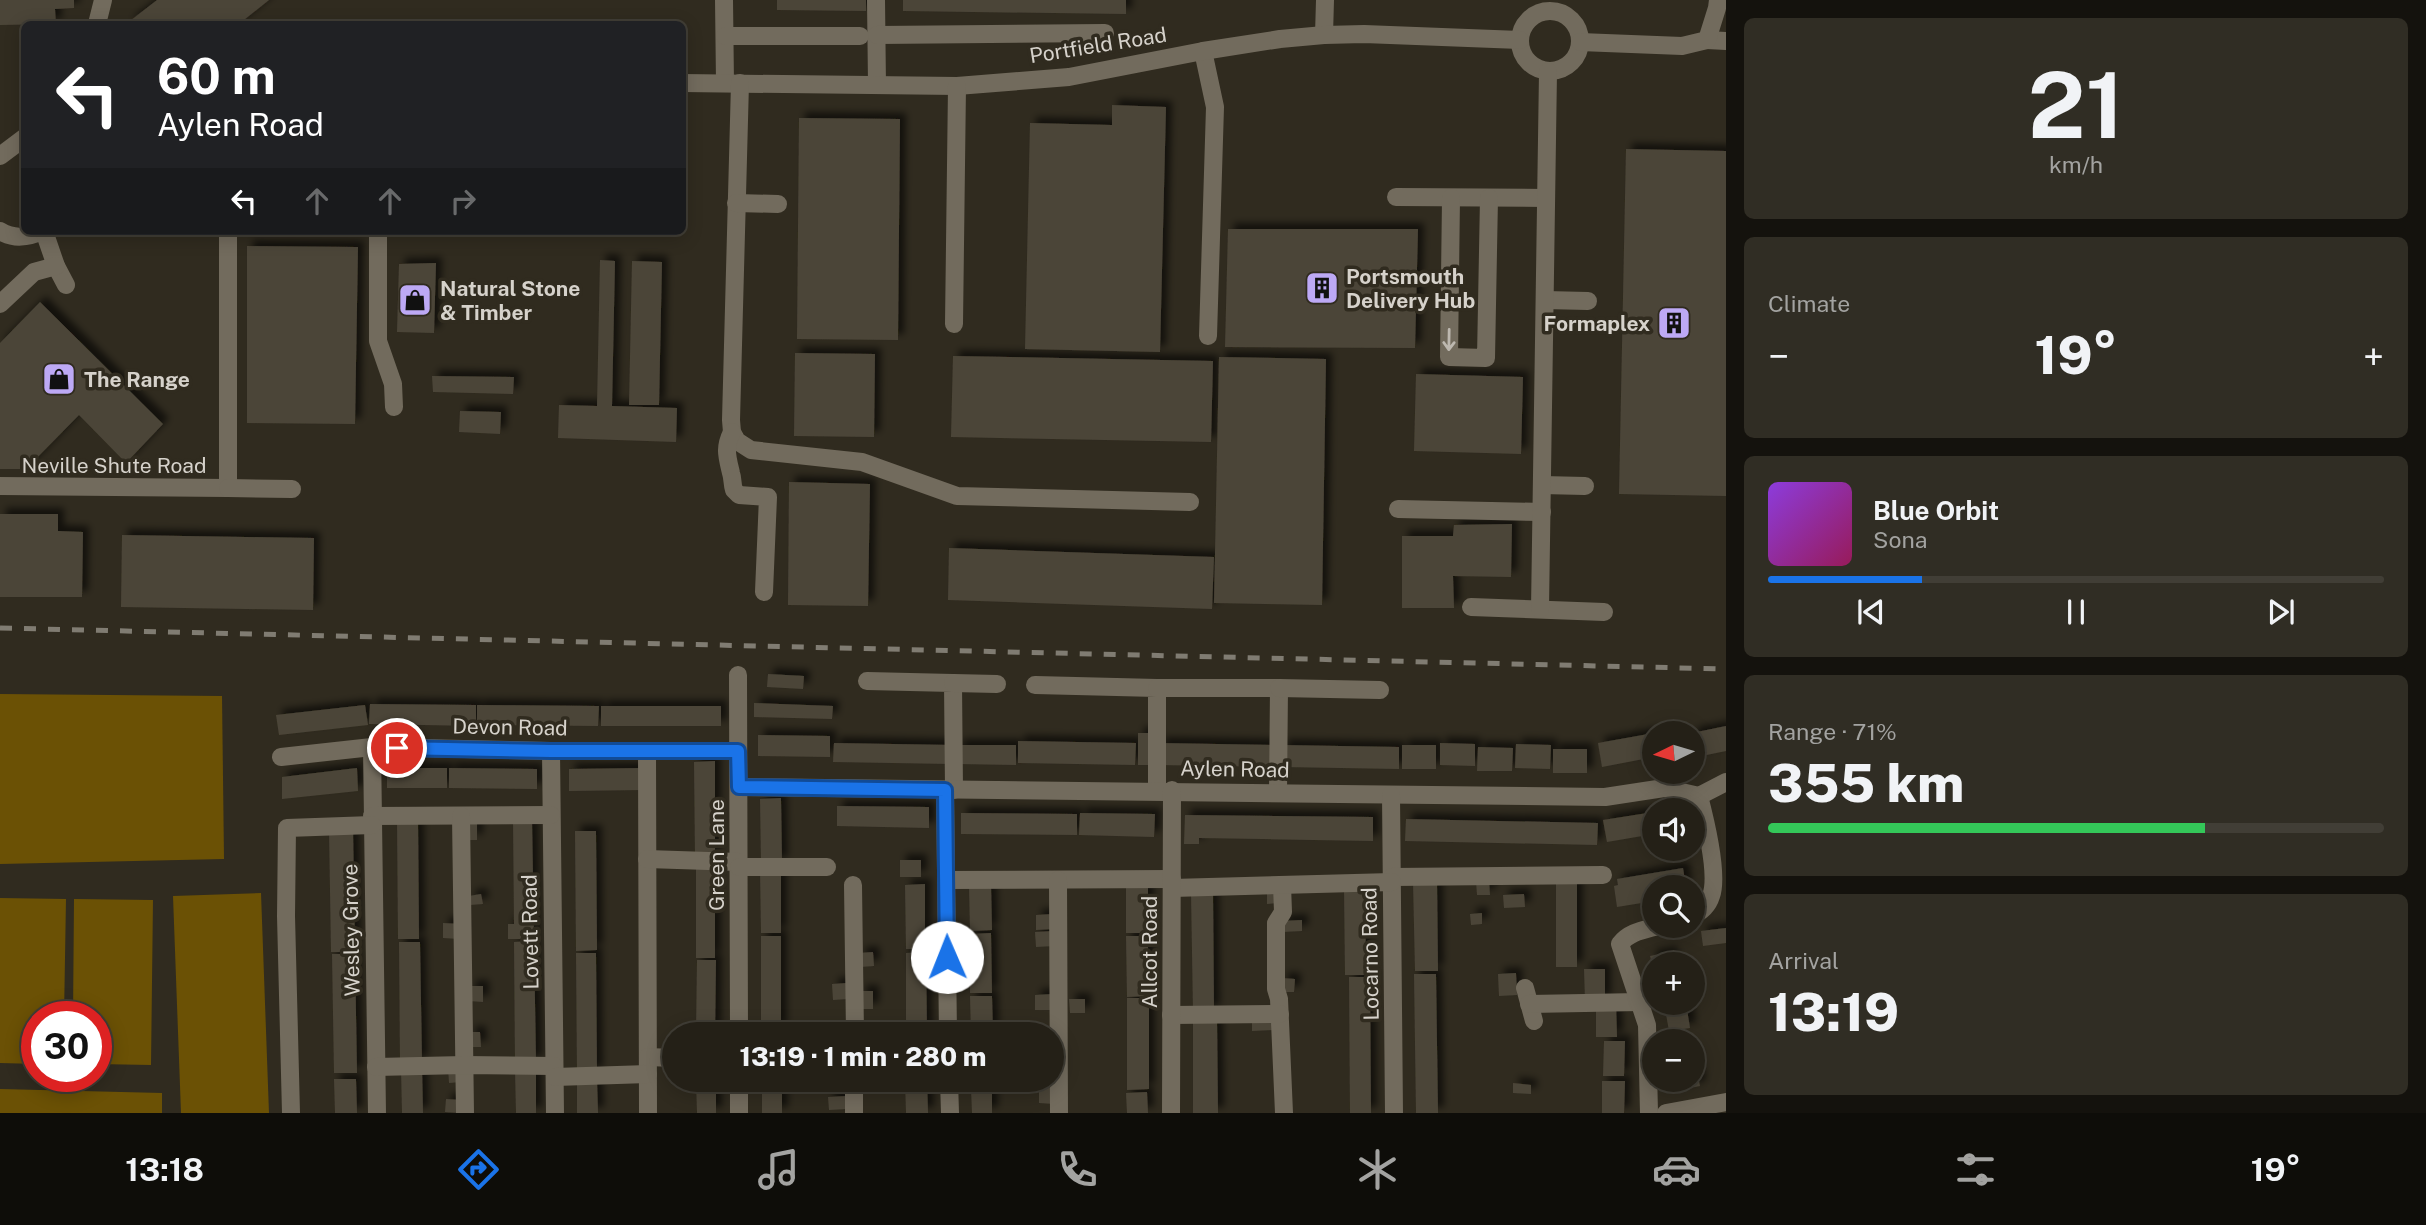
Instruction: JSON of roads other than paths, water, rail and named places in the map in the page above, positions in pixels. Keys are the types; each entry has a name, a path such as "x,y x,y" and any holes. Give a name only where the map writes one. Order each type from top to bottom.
{"street":[{"path":"98,21 103,0"},
{"path":"724,0 725,36 732,83 736,202 732,432 726,443 726,457 734,491 739,495 768,497 764,592"},
{"path":"876,0 869,36 877,85"},
{"path":"1324,35 1325,0"},
{"path":"1707,40 1718,4"},
{"path":"1553,6 1571,20 1577,29 1580,42 1573,61 1565,68 1548,72 1530,63 1523,55 1520,40 1528,21 1553,6"},
{"path":"725,36 1105,33"},
{"name":"Portfield Road","path":"686,83 957,86 1069,77 1203,51 1324,35 1520,40"},
{"path":"1580,42 1682,46 1707,40 1726,41"},
{"path":"1203,51 1215,107 1208,336"},
{"path":"1540,609 1548,72"},
{"path":"954,324 957,86"},
{"path":"0,156 21,140"},
{"path":"1396,197 1546,198"},
{"path":"1451,198 1448,357 1486,358 1489,198"},
{"path":"736,202 778,204"},
{"path":"0,231 9,236 30,235"},
{"path":"45,235 55,266 66,285"},
{"name":"Neville Shute Road","path":"228,235 228,488"},
{"path":"378,235 378,341 393,384 394,407"},
{"path":"0,303 34,272 55,266"},
{"path":"1545,300 1588,301"},
{"path":"732,432 743,447 762,452 862,462 957,496 1190,502"},
{"path":"732,475 743,447"},
{"path":"1542,485 1584,486"},
{"name":"Neville Shute Road","path":"0,486 292,489"},
{"path":"1398,509 1542,512"},
{"path":"1471,607 1604,612"},
{"name":"Green Lane","path":"738,676 739,1022"},
{"path":"867,681 997,684"},
{"path":"948,1022 946,880 953,683"},
{"path":"1035,685 1380,690"},
{"name":"Allcot Road","path":"1157,688 1172,883 1171,1113"},
{"path":"1278,793 1279,688"},
{"name":"Devon Road","path":"281,757 372,747 738,751"},
{"name":"Wesley Grove","path":"372,747 377,1113"},
{"name":"Lovett Road","path":"551,751 555,1113"},
{"path":"647,751 648,1113"},
{"path":"1705,906 1712,896 1714,880 1699,796 1726,782"},
{"name":"Aylen Road","path":"739,787 1605,797 1664,788 1699,796"},
{"name":"Locarno Road","path":"1391,795 1395,1113"},
{"path":"291,1113 286,916 287,828 372,820 551,815"},
{"path":"461,816 465,1113"},
{"path":"647,859 827,867"},
{"path":"946,880 1282,885 1603,875"},
{"path":"1058,880 1059,1113"},
{"path":"853,885 855,1022"},
{"path":"1282,885 1283,912 1276,923 1276,989 1280,1014 1284,1113"},
{"path":"1642,930 1624,938 1620,944 1647,1025 1649,1113"},
{"path":"1530,1004 1640,1002"},
{"path":"1171,1015 1280,1014"},
{"path":"376,1067 464,1065 554,1072 648,1066 662,1062"},
{"path":"739,1092 739,1113"},
{"path":"854,1092 854,1113"},
{"path":"949,1092 950,1113"},
{"path":"1666,1113 1726,1102"}],"railway":[{"path":"0,628 1726,669"}],"place":[{"name":"Portsmouth Delivery Hub","path":"1322,288"},
{"name":"Natural Stone & Timber","path":"415,300"},
{"name":"Formaplex","path":"1674,323"},
{"name":"The Range","path":"59,379"}]}
